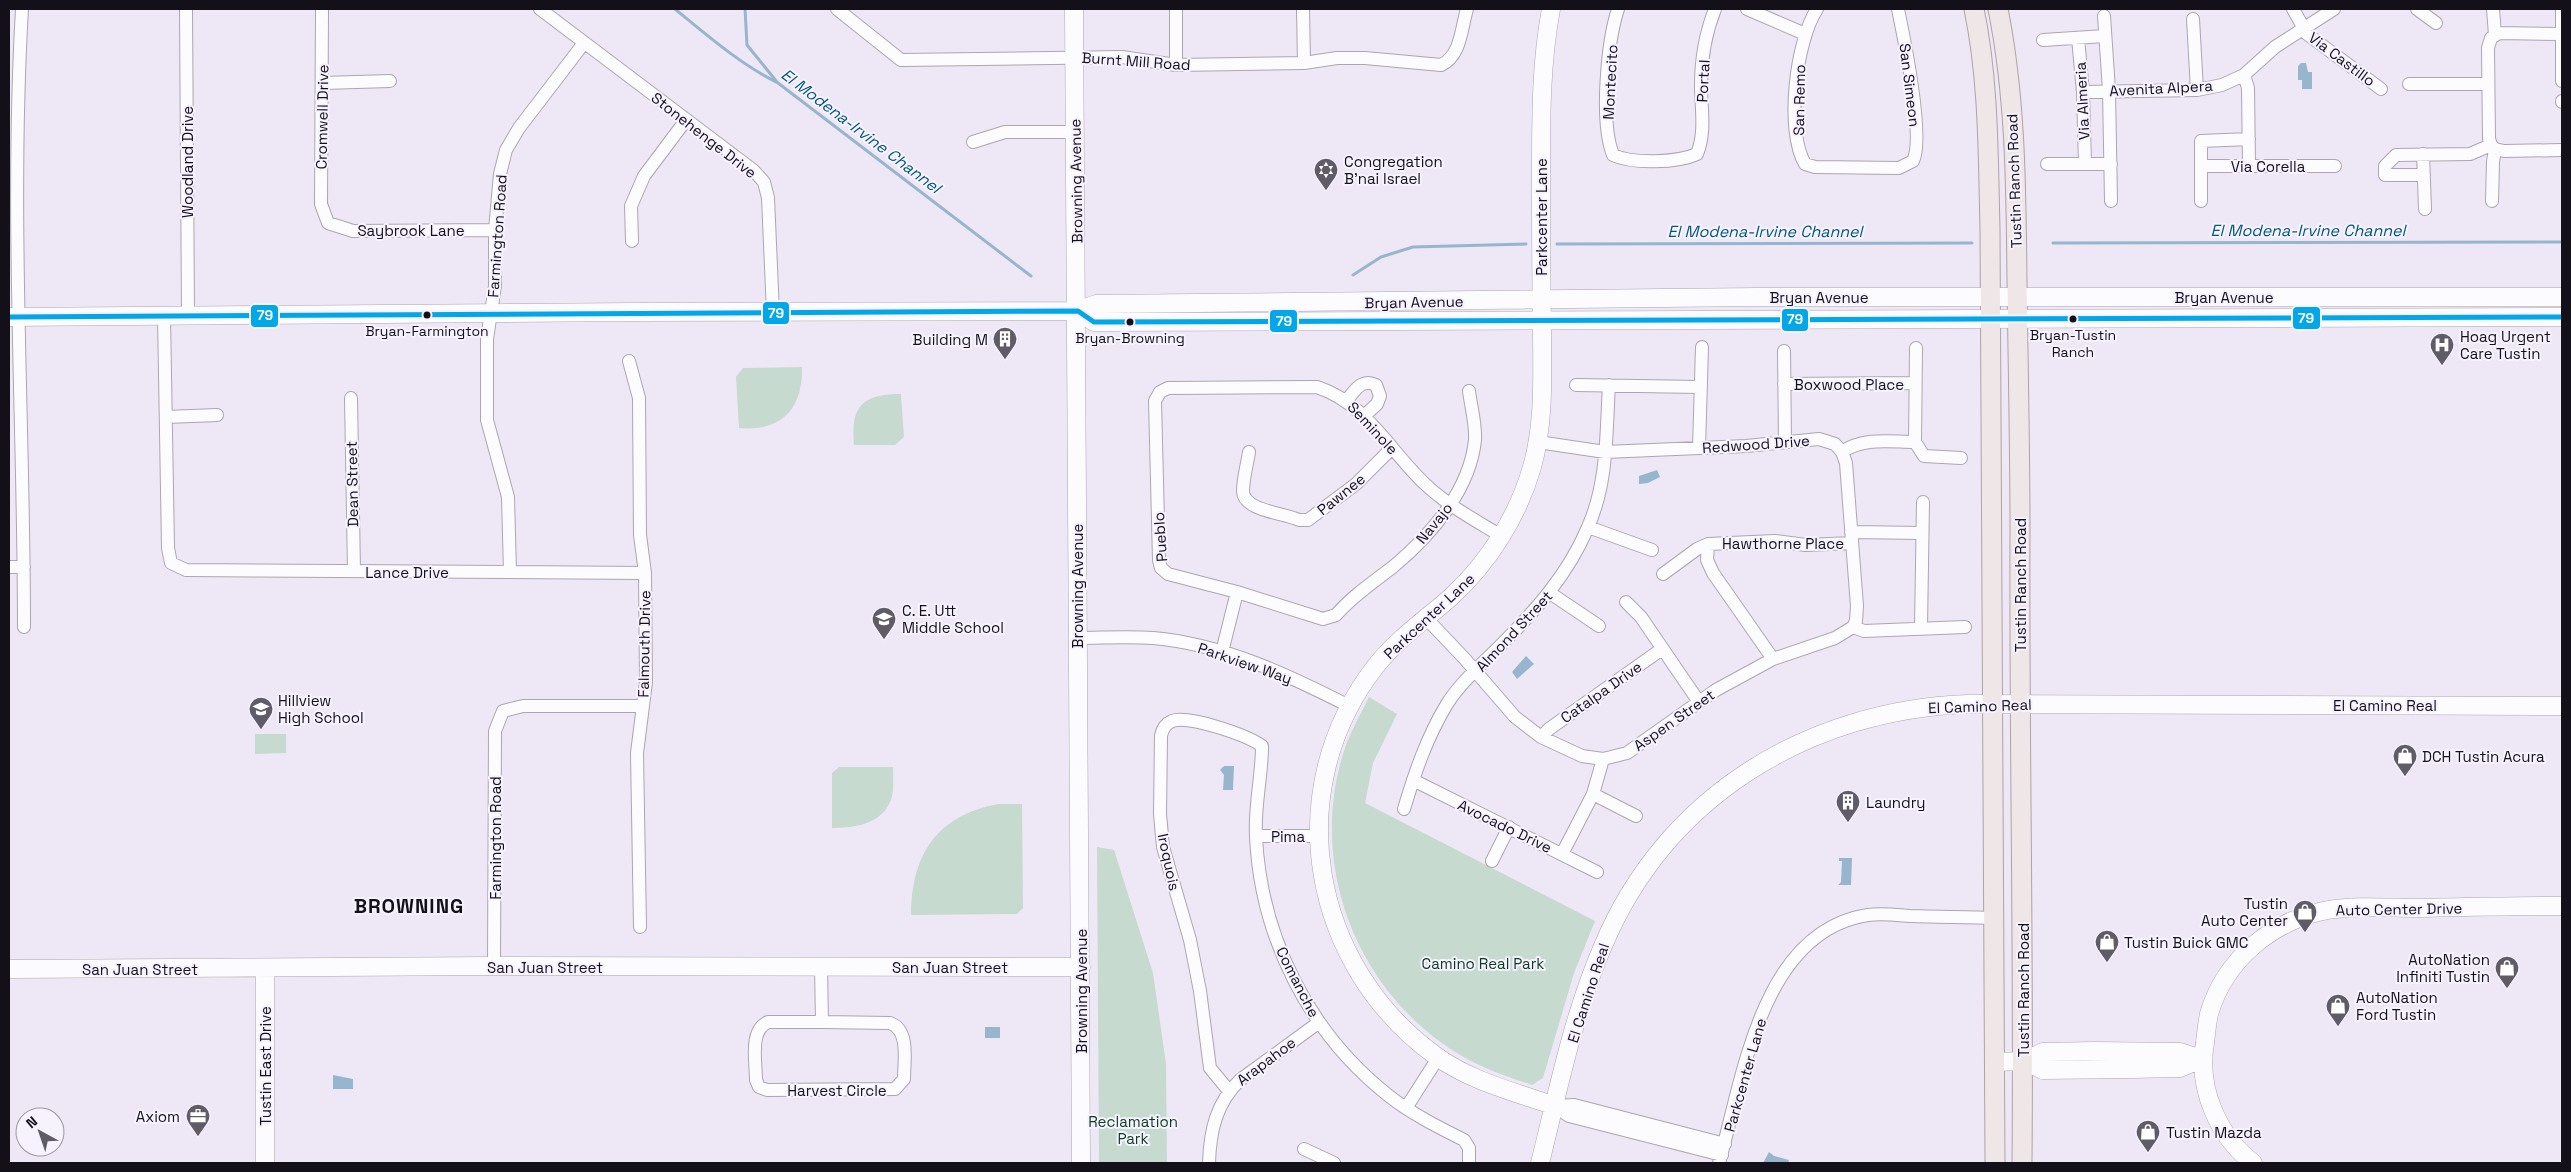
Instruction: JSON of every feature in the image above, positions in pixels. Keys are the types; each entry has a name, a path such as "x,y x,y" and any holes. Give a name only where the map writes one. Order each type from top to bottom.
{"main road":[{"name":"Browning Avenue","path":"1074,9 1078,311 1076,638 1082,1163"},
{"name":"Parkcenter Lane","path":"1551,9 1546,38 1541,101 1542,412 1538,442 1526,487 1501,536 1470,578 1406,634 1376,666 1349,706 1334,744 1325,776 1321,800 1320,866 1334,923 1350,959 1386,1012 1438,1058 1476,1078 1555,1106"},
{"name":"Tustin Ranch Road","path":"1974,9 1981,42 1986,97 1990,297 1995,1163"},
{"name":"Tustin Ranch Road","path":"1998,9 2006,50 2015,148 2021,491 2020,704 2024,1061 2022,1163"},
{"name":"Bryan Avenue","path":"14,317 1078,311 1096,304 1990,297 2562,297"},
{"name":"Bryan Avenue","path":"1078,311 1094,322 2562,317"},
{"name":"El Camino Real","path":"1540,1163 1586,992 1611,928 1625,901 1658,854 1712,798 1759,764 1827,730 1868,718 1930,706 2020,704 2562,706"},
{"name":"Auto Center Drive","path":"2253,1163 2239,1152 2215,1116 2202,1059 2210,1014 2222,983 2233,966 2251,947 2288,922 2310,915 2342,909 2562,906"},
{"name":"San Juan Street","path":"9,969 494,966 1081,967"},
{"name":"Tustin East Drive","path":"265,968 265,1163"},
{"path":"1995,1062 2024,1061 2043,1052 2094,1051 2180,1052 2202,1059"}],"street":[{"path":"22,9 18,69 14,317 24,567 24,627"},
{"name":"Woodland Drive","path":"186,9 188,316"},
{"name":"Cromwell Drive","path":"322,9 321,204 328,223"},
{"name":"Stonehenge Drive","path":"540,9 753,170 764,182 768,198 772,313"},
{"name":"Burnt Mill Road","path":"837,9 901,60 1122,57 1176,65 1304,63 1337,58 1365,58 1441,65 1451,61 1457,50 1467,9"},
{"path":"1176,9 1176,65"},
{"path":"1303,9 1304,63"},
{"name":"Montecito","path":"1618,9 1610,52 1607,93 1608,141 1613,155 1624,160 1684,160 1697,154"},
{"name":"Portal","path":"1697,154 1702,141 1701,82 1706,38 1715,9"},
{"path":"1748,9 1804,34"},
{"name":"San Remo","path":"1805,164 1799,153 1796,120 1796,70 1804,34 1818,9"},
{"name":"San Simeon","path":"1805,164 1815,167 1899,168 1913,161 1918,148 1910,68 1898,9"},
{"name":"Via Castillo","path":"2292,9 2312,38 2381,89"},
{"name":"Avenita Alpera","path":"2083,92 2109,90 2197,90 2222,85 2244,75 2275,47 2334,9"},
{"path":"2417,9 2436,23"},
{"path":"2492,201 2493,147 2489,139 2488,48 2493,37 2494,9"},
{"path":"2562,9 2562,81"},
{"path":"2104,16 2109,90 2111,201"},
{"path":"2193,19 2197,90"},
{"path":"2493,37 2499,33 2562,34"},
{"path":"2043,40 2105,36"},
{"name":"Via Almeria","path":"2078,38 2083,92 2085,164"},
{"name":"Farmington Road","path":"510,572 508,497 488,420 487,339 495,286 495,230 500,174 506,150 519,128 584,43"},
{"path":"2244,75 2248,88 2249,166"},
{"path":"323,83 390,81"},
{"path":"2410,84 2488,84"},
{"path":"632,241 631,206 637,191 644,176 686,120"},
{"path":"973,142 1005,132 1076,132"},
{"path":"2201,201 2201,141 2250,139"},
{"path":"2424,176 2385,175 2385,166 2396,155 2470,154 2493,147 2562,150"},
{"path":"2424,154 2425,209"},
{"path":"2047,164 2111,164"},
{"name":"Via Corella","path":"2201,166 2335,166"},
{"name":"Saybrook Lane","path":"328,223 353,231 495,230"},
{"path":"164,316 166,417 217,416"},
{"path":"1699,448 1702,347"},
{"path":"1916,348 1915,442 1924,456 1961,458"},
{"path":"1784,351 1785,442"},
{"name":"Falmouth Drive","path":"630,361 639,398 640,535 645,573 646,682 637,753 640,927"},
{"path":"1347,400 1363,383 1370,382 1376,385 1380,396 1377,404 1364,416"},
{"name":"Boxwood Place","path":"1784,384 1915,383"},
{"path":"1576,385 1700,387"},
{"name":"Almond Street","path":"1404,809 1419,759 1447,704 1550,593 1570,565 1588,527 1602,483 1609,385"},
{"name":"Seminole","path":"1160,392 1168,388 1317,387 1335,393 1347,400 1364,416 1425,484 1450,504 1501,536"},
{"name":"Navajo","path":"1329,619 1406,556 1427,535 1450,504 1470,465 1474,447 1475,432 1469,391"},
{"name":"Pueblo","path":"1160,392 1155,402 1159,560 1161,568 1168,574 1237,592 1322,619 1329,619"},
{"name":"Dean Street","path":"351,398 354,571"},
{"name":"Lance Drive","path":"166,417 168,548 171,563 186,570 645,573"},
{"name":"Redwood Drive","path":"1538,442 1605,452 1826,440 1835,444 1842,452"},
{"path":"1915,442 1868,442 1851,446 1842,452 1846,463 1857,615 1853,627 1864,630 1964,627"},
{"name":"Pawnee","path":"1249,452 1243,492 1245,500 1252,506 1308,520 1356,484 1392,448"},
{"path":"1921,627 1923,502"},
{"path":"1588,527 1652,550"},
{"name":"Hawthorne Place","path":"1663,574 1697,549 1708,544 1775,541 1806,545 1852,538 1922,533"},
{"path":"1708,544 1707,560 1713,573 1773,659"},
{"path":"9,567 24,567"},
{"path":"1222,652 1237,592"},
{"path":"1550,593 1599,626"},
{"path":"1626,602 1641,617 1698,702"},
{"name":"Aspen Street","path":"1425,617 1476,671 1514,717 1541,737 1582,756 1603,760 1627,753 1698,702 1773,659 1835,638 1853,627"},
{"name":"Parkview Way","path":"1076,638 1154,638 1222,652 1273,670 1349,706"},
{"name":"Catalpa Drive","path":"1541,737 1549,729 1662,649"},
{"name":"Farmington Road","path":"494,966 495,731 503,711 523,706 643,706"},
{"name":"Iroquois","path":"1229,1091 1210,1068 1195,966 1163,847 1160,814 1160,736 1170,722 1189,721 1246,736 1262,746"},
{"name":"Comanche","path":"1262,746 1256,836 1262,890 1270,923 1293,979 1318,1023 1347,1057 1374,1083 1406,1108 1464,1140 1469,1148 1469,1163"},
{"path":"1562,854 1593,794 1603,760"},
{"name":"Avocado Drive","path":"1413,780 1597,872"},
{"path":"1593,794 1636,816"},
{"path":"1492,861 1509,827"},
{"name":"Pima","path":"1256,836 1320,836"},
{"name":"Parkcenter Lane","path":"1555,1106 1574,1105 1722,1154 1752,1043 1764,1011 1794,957 1813,938 1840,922 1869,915 1994,918"},
{"path":"821,967 822,1022"},
{"name":"Harvest Circle","path":"768,1022 822,1022 890,1022 899,1026 903,1033 904,1079 900,1085 894,1090 767,1090 759,1086 756,1080 756,1033 760,1025 768,1022"},
{"name":"Arapahoe","path":"1208,1163 1214,1122 1229,1091 1247,1074 1318,1023"},
{"path":"1406,1108 1438,1058"},
{"path":"1304,1149 1334,1163"}],"green space":[{"path":"802,367 799,395 787,415 778,422 767,426 739,428 736,377 743,368"},
{"path":"901,394 904,437 895,445 854,445 854,421 862,405 877,396"},
{"name":"Camino Real Park","path":"1369,697 1397,714 1373,763 1365,803 1595,921 1574,973 1543,1078 1532,1085 1470,1061 1425,1030 1393,998 1368,961 1349,921 1337,878 1332,834 1335,789 1346,745"},
{"path":"255,734 286,734 286,753 255,754"},
{"path":"839,767 893,767 892,797 883,812 871,821 863,824 832,828 832,773"},
{"path":"998,804 1022,804 1023,908 1017,914 911,915 912,893 916,874 923,856 932,841 943,828 958,818"},
{"name":"Reclamation Park","path":"1097,847 1114,850 1153,973 1166,1064 1167,1163 1099,1163"}],"water":[{"path":"2301,63 2306,63 2308,72 2312,72 2312,89 2302,89 2302,80 2298,80 2298,66"},
{"path":"1657,470 1660,477 1648,483 1639,484 1639,476"},
{"path":"1526,656 1534,664 1517,679 1512,672"},
{"path":"1224,766 1234,766 1233,790 1223,790 1224,775 1220,770"},
{"path":"1839,858 1852,858 1851,885 1838,885 1841,882 1842,861 1839,861"},
{"path":"985,1027 1000,1027 1000,1038 985,1038"},
{"path":"333,1075 353,1079 353,1089 333,1089"},
{"path":"1769,1152 1774,1156 1789,1160 1788,1163 1763,1163"}],"waterway":[{"name":"El Modena-Irvine Channel","path":"675,9 737,58 778,83 1031,276"},
{"path":"745,9 747,45 777,82"},
{"name":"El Modena-Irvine Channel","path":"2053,243 2562,242"},
{"name":"El Modena-Irvine Channel","path":"1557,244 1972,243"},
{"name":"El Modena-Irvine Channel","path":"1353,275 1381,257 1413,247 1526,244"}],"transit line":[{"name":"79","path":"9,317 1078,311 1094,322 2562,317"}],"place":[{"name":"Congregation B'nai Israel","path":"1326,191"},
{"name":"Bryan-Farmington","path":"427,315"},
{"name":"Bryan-Tustin Ranch","path":"2073,319"},
{"name":"Bryan-Browning","path":"1130,322"},
{"name":"Building M","path":"1005,360"},
{"name":"Hoag Urgent Care Tustin","path":"2442,366"},
{"name":"C. E. Utt Middle School","path":"884,640"},
{"name":"Hillview High School","path":"261,730"},
{"name":"DCH Tustin Acura","path":"2405,777"},
{"name":"Laundry","path":"1848,823"},
{"name":"Tustin Auto Center","path":"2305,933"},
{"name":"Tustin Buick GMC","path":"2107,963"},
{"name":"AutoNation Infiniti Tustin","path":"2507,989"},
{"name":"AutoNation Ford Tustin","path":"2338,1027"},
{"name":"Axiom","path":"198,1137"},
{"name":"Tustin Mazda","path":"2148,1153"}],"district":[{"name":"BROWNING","path":"409,906"}]}
